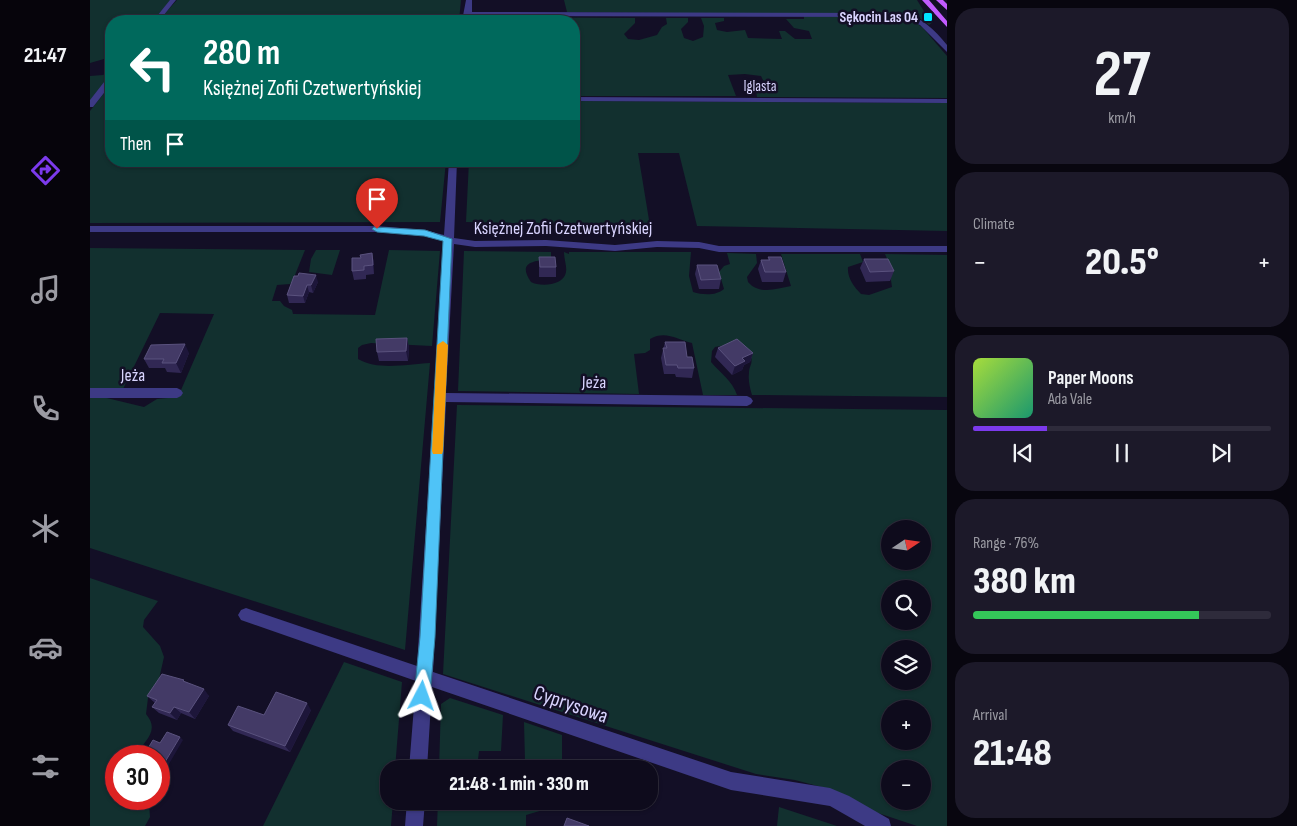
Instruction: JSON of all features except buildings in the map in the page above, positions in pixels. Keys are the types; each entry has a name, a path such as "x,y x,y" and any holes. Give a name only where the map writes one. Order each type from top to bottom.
{"main road":[{"path":"925,0 947,25"},
{"path":"939,0 947,8"}],"street":[{"path":"161,15 173,0"},
{"path":"467,15 470,0"},
{"path":"580,17 800,14 911,17 927,26 947,50"},
{"path":"90,105 105,86"},
{"name":"Iglasta","path":"580,99 947,101"},
{"path":"418,760 423,677 428,637 447,239 453,167"},
{"name":"Księżnej Zofii Czetwertyńskiej","path":"90,229 377,229 425,233 476,244 546,243 615,248 657,244 699,245 719,249 947,249"},
{"name":"Jeża","path":"90,393 177,393"},
{"name":"Jeża","path":"440,397 746,401"},
{"name":"Cyprysowa","path":"246,615 723,778 830,797 843,802 882,826"},
{"path":"414,826 415,810"}],"green space":[{"path":"90,0 171,0 158,15 105,15 105,59 90,63"},
{"path":"177,0 461,0 460,15 163,15"},
{"path":"564,0 917,0 926,17 933,22 929,25 919,18 908,15 567,12"},
{"path":"804,16 901,17 911,19 923,28 947,56 947,98 757,97 756,91 765,84 761,76 745,74 728,75 736,96 580,96 580,18 635,18 635,23 624,34 628,39 639,40 657,35 662,27 667,24 666,18 688,18 688,22 681,29 684,38 693,41 703,37 704,26 701,18 724,18 724,21 715,23 717,30 727,32 745,30 748,38 782,39 779,31 785,31 795,39 812,39 809,31 794,28 786,19 804,19"},
{"path":"105,74 105,82 90,101 90,76"},
{"path":"105,92 105,167 445,167 440,222 90,223 90,111"},
{"path":"580,101 947,103 947,231 697,226 679,153 638,153 650,226 466,222 469,167 580,167"},
{"path":"90,248 305,250 293,280 290,284 277,285 272,301 280,301 284,306 292,310 293,314 375,315 389,250 440,251 432,346 371,343 358,348 358,359 375,365 393,366 430,363 405,650 90,548 90,394 144,407 157,399 178,397 214,314 160,313 123,389 90,389"},
{"path":"316,250 340,250 332,275 309,272 311,259"},
{"path":"464,251 551,252 551,258 530,263 527,266 527,275 531,282 540,285 556,283 564,277 566,270 564,252 569,254 569,252 691,252 689,276 693,292 701,294 717,293 724,289 719,272 724,266 730,264 727,253 756,254 757,263 747,277 748,282 752,286 762,290 791,286 781,254 860,254 863,262 848,267 849,275 861,294 869,295 892,287 885,254 947,255 947,397 752,395 749,379 751,357 726,345 715,347 712,351 711,362 729,381 737,395 703,395 692,343 671,336 661,335 650,339 650,350 645,353 634,354 639,394 458,391"},
{"path":"457,405 947,410 947,826 917,826 860,807 829,789 795,780 756,774 443,674"},
{"path":"90,578 158,601 144,620 143,627 160,646 164,657 159,679 148,698 146,714 152,726 149,736 143,745 105,745 105,810 149,810 150,817 145,826 90,826"},
{"path":"344,662 402,682 396,760 380,760 380,810 392,810 391,826 263,826"},
{"path":"450,698 503,715 501,751 479,751 478,760 439,760 441,704"},
{"path":"524,722 562,735 562,760 525,760"},
{"path":"779,807 837,826 777,826"},
{"path":"438,810 543,810 526,815 526,826 437,826"}],"slow traffic":[{"path":"437,451 443,345"}],"place":[{"name":"Sękocin Las 04","path":"928,17"}],"route":[{"path":"377,229 425,233 447,239 428,637 422,696"}]}
